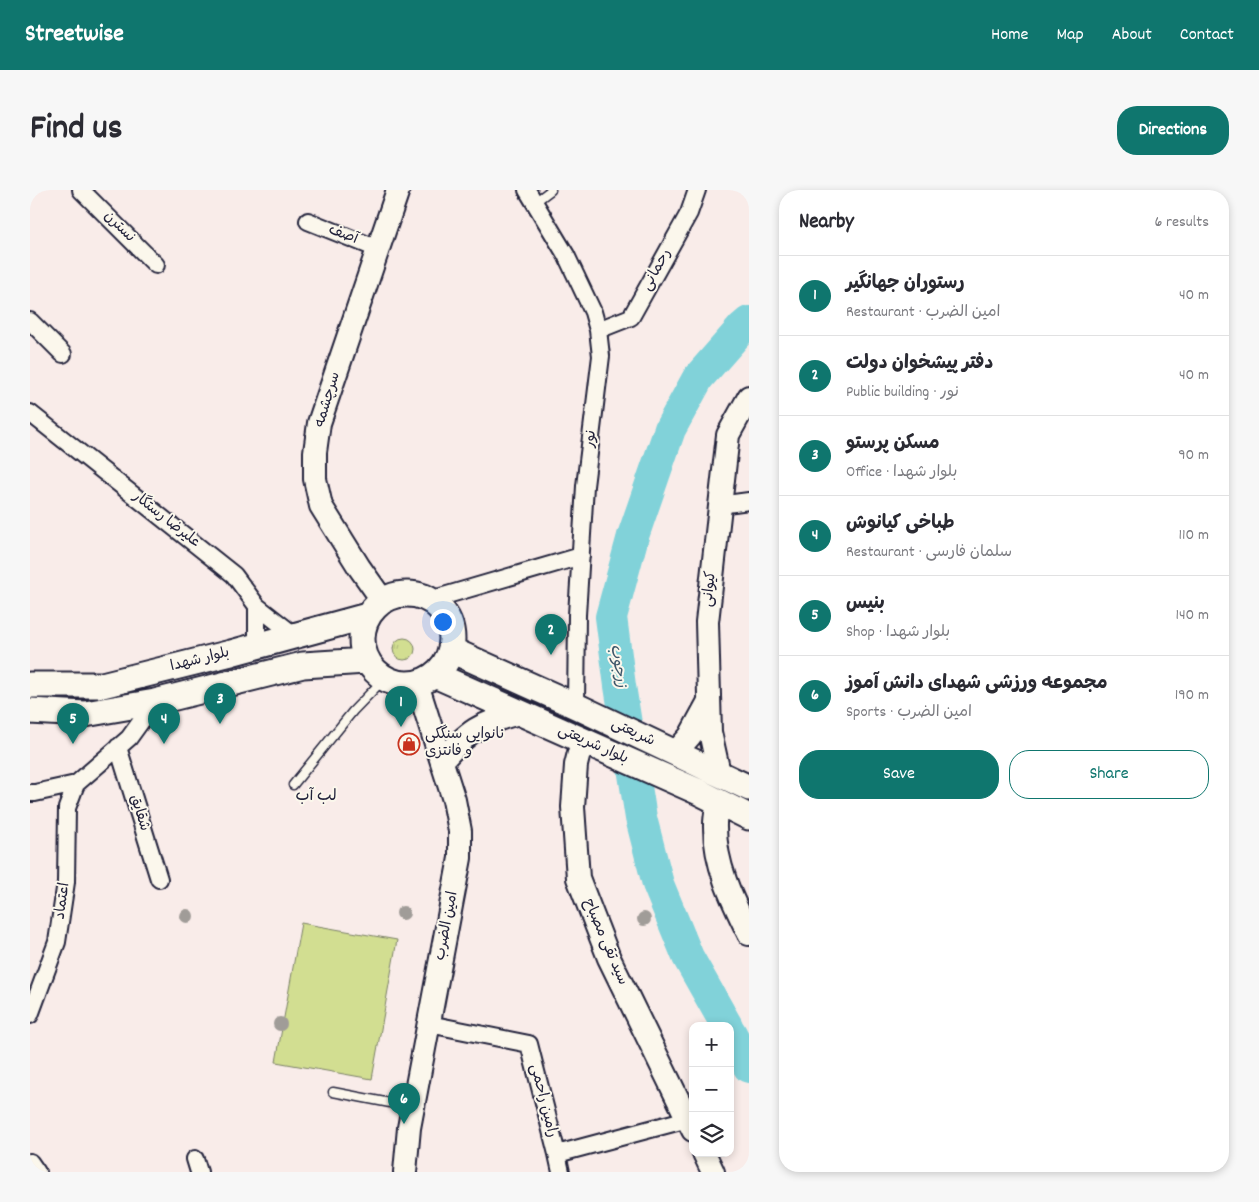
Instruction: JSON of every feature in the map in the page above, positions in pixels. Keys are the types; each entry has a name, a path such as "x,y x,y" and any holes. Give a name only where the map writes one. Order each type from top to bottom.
{"main road":[{"name":"سرچشمه","path":"375,608 359,567 321,506 315,479 315,452 319,422 398,190"},
{"name":"کیوانی","path":"719,773 710,732 706,622 728,436 749,397"},
{"path":"403,594 417,595 430,600 441,609 449,621 452,635 452,650 448,660 426,680 400,684 384,678 374,671 366,661 362,646 362,631 375,608 389,597 403,594"},
{"name":"بلوار شهدا","path":"30,684 102,685 231,653 294,635 375,608"},
{"name":"بلوار شریعتی","path":"452,650 584,710"},
{"name":"بلوار شهدا","path":"30,711 85,714 155,702 304,665 366,661"},
{"name":"بلوار شریعتی","path":"426,680 519,712 709,797 749,817"},
{"name":"امین الضرب","path":"405,1172 409,1128 460,858 460,831 454,800 442,761 426,680"},
{"path":"708,702 690,736 675,753 749,788"},
{"name":"شریعتی","path":"584,710 675,753"},
{"path":"442,761 460,740 473,730 495,719 519,712"},
{"name":"سید تقی مصباح","path":"588,743 576,765 573,807 578,878 609,958 689,1123"},
{"path":"719,773 709,797 716,844 722,872 734,905 749,934"},
{"path":"709,797 728,821 733,854 742,887 749,903"},
{"path":"706,1157 713,1172"}],"street":[{"name":"نسترن","path":"81,190 156,265"},
{"name":"رحمانی","path":"598,330 631,317 689,213 697,190"},
{"name":"نور","path":"531,196 566,254 593,312 598,330 601,362 585,486 577,616 584,710"},
{"name":"آصف","path":"308,221 378,248"},
{"path":"30,321 64,354"},
{"name":"علیرضا رستگار","path":"30,413 234,574 257,606 294,635"},
{"path":"720,506 749,501"},
{"path":"430,600 581,556"},
{"path":"257,606 258,645"},
{"path":"30,793 35,794 76,784 129,738 155,702"},
{"name":"شقایق","path":"118,747 159,878"},
{"name":"اعتماد","path":"30,1015 57,942 66,882 68,808 76,784"},
{"name":"رامین راحمی","path":"429,1024 529,1044 557,1154 689,1125"},
{"path":"557,1154 561,1172"},
{"path":"30,1162 37,1172"}],"lane":[{"path":"531,196 551,190"},
{"path":"294,785 353,711 384,678"},
{"path":"333,1092 413,1108"}],"green space":[{"path":"404,638 412,641 415,649 412,657 404,660 396,657 393,649 396,641"},
{"path":"301,923 397,940 372,1079 276,1062"}],"waterway":[{"name":"زرجوب","path":"725,1022 688,957 658,884 641,818 611,617 633,536 670,429 698,378 749,322"},
{"name":"زرجوب","path":"734,1039 749,1067"}],"place":[{"name":"دفتر پیشخوان دولت","path":"551,655"},
{"name":"مسکن پرستو","path":"220,724"},
{"name":"رستوران جهانگیر","path":"401,727"},
{"name":"بنیس","path":"73,744"},
{"name":"طباخی کیانوش","path":"164,744"},
{"name":"نانوایی سنگکی و فانتزی","path":"409,744"},
{"name":"مجموعه ورزشی شهدای دانش آموز","path":"404,1124"}],"district":[{"name":"لب آب","path":"316,796"}]}
